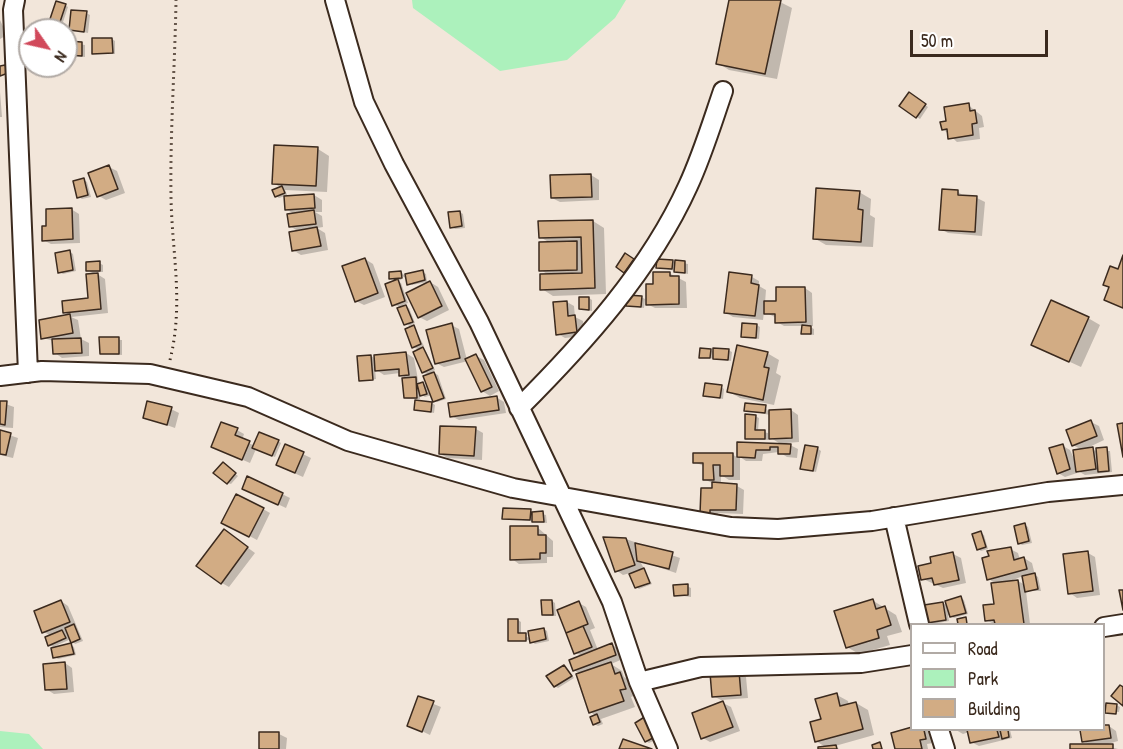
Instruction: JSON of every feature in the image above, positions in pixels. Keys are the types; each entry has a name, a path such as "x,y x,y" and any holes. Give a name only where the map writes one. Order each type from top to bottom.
{"street":[{"path":"15,0 13,10 28,373"},
{"path":"335,0 364,102 394,164 479,322 612,602 639,682 668,749"},
{"path":"519,408 564,363 646,260 688,187 723,92"},
{"path":"0,376 28,373 138,374 166,378 248,397 348,441 513,488 731,527 778,529 894,517 1048,492 1123,485"},
{"path":"894,517 919,623"},
{"path":"1105,627 1123,624"},
{"path":"639,682 701,667 861,663 910,655"},
{"path":"940,731 945,749"}],"path":[{"path":"166,378 177,330 178,275 171,197 176,0"}],"green space":[{"path":"412,0 626,0 615,18 567,60 500,71 413,8"},
{"path":"0,731 29,734 43,749 0,749"}],"building":[{"path":"729,0 781,0 765,74 716,64"},
{"path":"56,1 66,4 61,18 50,18"},
{"path":"71,10 87,11 84,32 78,31 78,18 70,18"},
{"path":"92,38 112,38 113,53 92,54"},
{"path":"78,42 82,42 82,56 78,56"},
{"path":"5,65 8,73 0,76 0,66"},
{"path":"909,92 926,104 916,118 899,106"},
{"path":"969,103 970,111 975,110 977,123 972,124 973,135 948,139 947,129 942,130 940,122 946,121 944,107"},
{"path":"274,145 318,147 316,186 272,184"},
{"path":"109,165 118,189 97,197 88,173"},
{"path":"591,174 592,197 551,198 550,175"},
{"path":"84,178 88,195 77,198 73,181"},
{"path":"282,186 285,193 275,197 272,190"},
{"path":"816,188 860,191 858,209 863,210 861,242 813,239"},
{"path":"942,189 958,190 958,195 977,196 975,232 939,230"},
{"path":"314,194 315,208 285,210 284,196"},
{"path":"72,208 73,239 42,241 42,226 46,226 46,209"},
{"path":"314,210 316,224 289,227 287,214"},
{"path":"460,211 462,226 450,228 448,212"},
{"path":"593,220 595,288 540,290 540,274 582,273 581,237 539,238 538,221"},
{"path":"317,227 321,246 292,251 289,232"},
{"path":"577,241 577,270 539,271 539,242"},
{"path":"70,250 73,270 58,273 55,253"},
{"path":"625,253 634,259 624,273 616,267"},
{"path":"1123,255 1123,308 1104,300 1109,287 1103,285 1110,266 1118,269"},
{"path":"365,258 378,293 355,302 342,266"},
{"path":"657,259 673,260 672,269 656,268"},
{"path":"675,260 685,261 685,273 674,272"},
{"path":"100,261 100,271 86,271 86,262"},
{"path":"423,270 425,280 407,285 405,274"},
{"path":"401,271 402,278 389,279 389,272"},
{"path":"653,272 670,272 670,276 679,276 679,304 646,305 646,284 653,284"},
{"path":"729,272 752,275 751,283 759,285 755,316 724,313"},
{"path":"98,273 101,309 63,313 62,301 88,298 86,274"},
{"path":"398,279 405,301 392,306 385,284"},
{"path":"430,281 442,306 418,318 406,293"},
{"path":"776,287 805,287 806,322 775,323 775,314 764,314 764,301 776,301"},
{"path":"627,295 642,296 641,307 626,306"},
{"path":"579,297 589,297 589,310 579,309"},
{"path":"1051,300 1089,317 1069,362 1031,345"},
{"path":"567,301 568,316 575,315 577,332 556,335 553,302"},
{"path":"406,305 413,322 404,325 397,308"},
{"path":"70,314 73,333 41,339 39,320"},
{"path":"452,323 460,358 435,364 426,330"},
{"path":"742,323 757,324 756,338 741,337"},
{"path":"414,325 421,344 412,348 405,329"},
{"path":"802,325 811,326 811,334 801,334"},
{"path":"99,337 119,337 119,354 100,354"},
{"path":"81,338 82,353 53,354 52,339"},
{"path":"737,345 768,352 764,367 769,368 763,400 727,392"},
{"path":"423,347 433,368 422,373 413,352"},
{"path":"700,348 711,349 710,358 699,358"},
{"path":"713,348 729,349 728,360 713,359"},
{"path":"406,352 409,375 399,376 399,369 375,371 374,355"},
{"path":"476,354 492,387 481,392 465,359"},
{"path":"371,355 373,380 359,381 357,356"},
{"path":"434,372 444,398 433,402 423,376"},
{"path":"416,377 417,398 404,398 402,378"},
{"path":"423,382 427,394 420,396 417,384"},
{"path":"705,383 722,385 720,398 703,396"},
{"path":"497,396 499,410 450,417 448,403"},
{"path":"415,400 432,402 431,412 414,410"},
{"path":"0,401 7,401 5,425 0,424"},
{"path":"147,401 172,407 167,425 143,418"},
{"path":"745,403 766,405 765,413 744,411"},
{"path":"791,409 792,438 769,439 769,410"},
{"path":"745,414 756,415 755,430 765,430 765,439 745,439"},
{"path":"1091,420 1097,436 1072,446 1066,430"},
{"path":"221,422 238,428 235,435 250,441 242,460 211,447"},
{"path":"1123,423 1123,457 1117,424"},
{"path":"440,426 476,427 474,456 439,454"},
{"path":"0,430 11,433 6,455 0,454"},
{"path":"259,432 279,440 272,456 252,448"},
{"path":"737,442 791,444 790,454 778,454 778,447 770,447 770,450 756,450 755,458 737,457"},
{"path":"285,444 304,452 295,473 276,465"},
{"path":"1063,444 1070,469 1057,474 1049,448"},
{"path":"805,445 818,447 813,471 800,469"},
{"path":"1093,447 1096,469 1076,472 1073,450"},
{"path":"1107,447 1109,471 1098,472 1096,448"},
{"path":"693,453 733,453 733,476 720,476 720,465 713,465 714,480 703,480 703,463 693,463"},
{"path":"223,462 236,473 227,484 213,473"},
{"path":"247,476 283,493 278,505 242,489"},
{"path":"712,482 737,484 736,510 710,510 710,514 700,514 701,488 712,488"},
{"path":"236,494 264,508 249,537 221,523"},
{"path":"503,508 531,509 530,520 502,519"},
{"path":"543,511 544,522 532,522 532,512"},
{"path":"1025,523 1029,541 1018,544 1014,526"},
{"path":"510,526 538,526 538,535 546,535 546,553 540,553 540,559 510,560"},
{"path":"224,529 248,547 221,584 196,566"},
{"path":"981,531 986,547 977,550 972,534"},
{"path":"603,537 626,538 635,565 615,572"},
{"path":"635,543 673,552 669,569 637,561"},
{"path":"1011,547 1014,560 1024,557 1027,569 987,580 982,558 989,556 987,551"},
{"path":"1088,551 1093,591 1068,594 1063,554"},
{"path":"953,552 959,580 934,585 932,578 921,580 918,566 931,563 930,557"},
{"path":"644,568 650,583 635,588 629,574"},
{"path":"1035,573 1038,589 1025,592 1022,576"},
{"path":"1018,580 1024,623 985,621 983,605 994,604 991,583"},
{"path":"688,584 688,595 674,596 673,585"},
{"path":"1119,590 1123,590 1123,610"},
{"path":"961,596 966,613 950,617 945,601"},
{"path":"873,599 876,609 885,606 891,625 877,630 879,638 846,648 834,611"},
{"path":"61,600 70,622 42,633 34,611"},
{"path":"541,600 552,600 553,615 542,615"},
{"path":"579,601 588,624 566,633 557,610"},
{"path":"943,602 946,620 927,623 924,605"},
{"path":"966,617 967,623 958,623 957,619"},
{"path":"508,619 518,619 518,633 526,633 526,641 508,641"},
{"path":"74,624 80,639 71,643 65,628"},
{"path":"583,626 592,647 574,654 566,633"},
{"path":"544,628 546,639 530,643 528,631"},
{"path":"62,630 66,638 48,646 45,637"},
{"path":"71,643 74,654 53,658 51,648"},
{"path":"612,643 616,655 573,671 569,660"},
{"path":"65,662 67,689 45,690 43,664"},
{"path":"611,662 615,674 620,672 626,689 620,690 624,701 589,713 576,674"},
{"path":"564,665 572,676 554,687 546,676"},
{"path":"739,671 741,695 712,697 710,673"},
{"path":"1120,685 1123,687 1123,706 1111,696"},
{"path":"837,693 840,706 856,702 863,729 815,742 810,722 821,719 815,699"},
{"path":"418,696 434,701 422,732 407,726"},
{"path":"723,701 733,727 701,739 692,713"},
{"path":"1106,703 1117,704 1116,714 1105,713"},
{"path":"597,714 600,722 593,725 590,717"},
{"path":"646,716 657,736 645,742 635,723"},
{"path":"1105,725 1109,725 1111,738 1082,742 1080,731 1105,731"},
{"path":"910,728 910,731 924,731 926,739 920,740 922,749 895,749 891,733"},
{"path":"967,731 997,731 999,737 970,743"},
{"path":"1000,731 1008,731 1009,737 1002,739"},
{"path":"259,732 279,732 279,749 259,749"},
{"path":"623,739 652,749 619,749"},
{"path":"880,742 882,749 873,749 872,745"},
{"path":"1070,744 1113,744 1113,749 1070,749"},
{"path":"836,745 837,749 818,749 818,747"}]}
